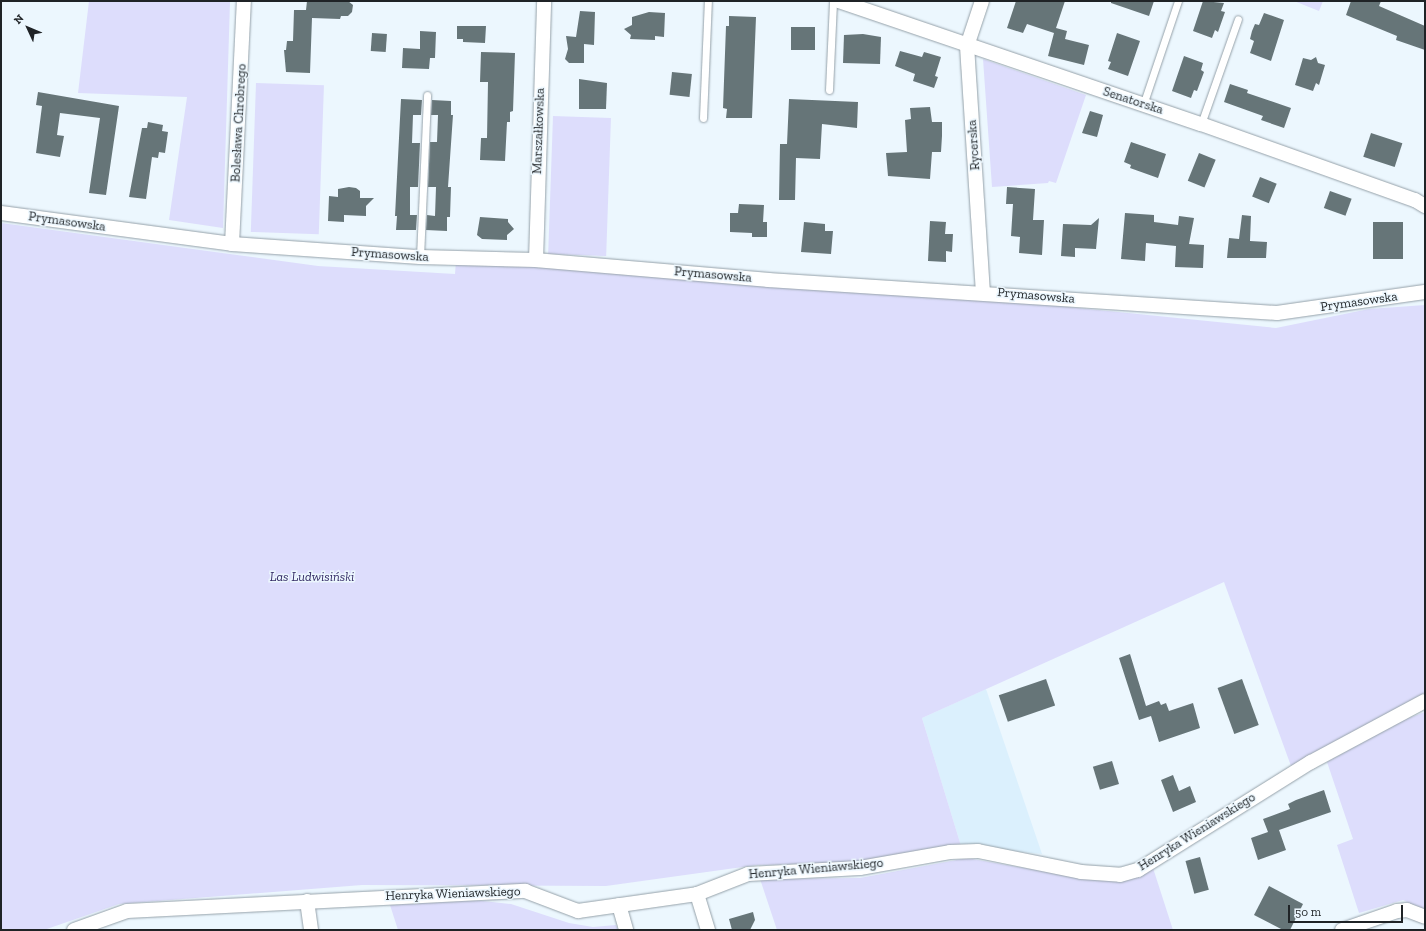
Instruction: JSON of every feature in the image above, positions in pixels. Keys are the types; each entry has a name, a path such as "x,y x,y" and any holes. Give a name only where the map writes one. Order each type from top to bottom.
{"street":[{"name":"Bolesława Chrobrego","path":"232,244 244,1"},
{"name":"Marszałkowska","path":"536,260 544,1"},
{"name":"Senatorska","path":"839,1 967,46 1201,124 1415,200 1425,206"},
{"name":"Rycerska","path":"982,1 967,46 983,292"},
{"name":"Prymasowska","path":"1,213 232,244 420,257 536,260 768,280 983,292 1277,313 1425,292"},
{"name":"Henryka Wieniawskiego","path":"74,930 127,911 525,891 578,911 697,894 748,874 860,868 950,852 978,851 1081,872 1120,875 1138,870 1311,762 1425,701"},
{"path":"697,894 708,930"},
{"path":"307,901 311,930"},
{"path":"619,905 626,930"},
{"path":"1342,930 1397,911 1407,910 1425,917"}],"lane":[{"path":"703,118 708,1"},
{"path":"829,90 833,1"},
{"path":"1143,105 1178,1"},
{"path":"1201,124 1238,19"},
{"path":"420,257 427,95"}],"shaded area":[{"path":"986,689 1042,854 961,846 922,718"}],"green space":[{"path":"89,1 230,2 223,228 169,220 187,97 78,93"},
{"path":"1294,1 1323,1 1319,11"},
{"path":"983,59 1086,95 1056,183 1049,181 1048,183 992,187"},
{"path":"256,83 324,85 319,234 251,232"},
{"path":"553,116 611,118 606,256 548,254"},
{"name":"Las Ludwisiński","path":"1,223 318,266 455,274 456,261 980,298 1276,328 1369,309 1425,305 1425,695 1291,766 1224,582 922,718 961,846 856,863 757,865 606,886 362,885 119,904 44,930 1,930"},
{"path":"1425,712 1425,911 1403,900 1359,913 1337,845 1353,839 1327,762 1398,722"},
{"path":"967,858 1081,878 1153,868 1173,930 777,930 760,879 860,878"},
{"path":"474,900 511,904 569,923 593,927 616,925 618,930 398,930 390,905"}],"building":[{"path":"307,1 348,1 353,5 352,12 348,16 341,16 340,19 312,18 310,73 286,72 284,50 286,50 287,41 293,41 294,10 306,10"},
{"path":"1016,1 1065,1 1056,28 1067,31 1065,39 1089,45 1084,65 1048,56 1054,33 1027,24 1023,33 1007,28"},
{"path":"1111,1 1154,1 1149,16 1111,3"},
{"path":"1203,1 1224,3 1221,11 1225,12 1218,32 1215,30 1212,38 1193,31"},
{"path":"1351,1 1381,1 1379,6 1425,26 1425,50 1396,40 1397,36 1346,15"},
{"path":"580,11 595,12 594,45 584,44 584,63 569,63 565,59 568,49 566,36 576,37"},
{"path":"649,12 665,13 664,37 655,36 655,40 630,39 631,35 624,29 632,25 632,17"},
{"path":"1264,13 1284,20 1271,61 1250,53 1254,41 1250,39 1252,31 1255,24 1259,25"},
{"path":"729,16 756,17 752,118 726,118 727,109 723,108 726,26 729,26"},
{"path":"457,26 486,26 485,43 463,42 463,39 457,39"},
{"path":"791,27 815,27 815,50 791,50"},
{"path":"420,31 436,32 435,58 430,58 429,69 402,68 403,48 420,49"},
{"path":"372,33 387,34 386,52 371,51"},
{"path":"1117,33 1140,41 1128,76 1108,69 1111,62 1108,61"},
{"path":"863,34 881,37 880,64 843,63 844,35"},
{"path":"900,51 922,57 924,52 941,57 935,76 938,77 934,88 913,81 915,74 895,66"},
{"path":"481,52 515,53 513,111 510,112 510,122 507,122 505,161 480,160 481,138 487,138 488,82 480,82"},
{"path":"1184,56 1203,63 1201,70 1204,72 1197,91 1194,90 1191,98 1172,91"},
{"path":"1316,57 1318,63 1325,65 1319,85 1316,83 1313,91 1295,85 1303,58 1311,60"},
{"path":"672,72 692,74 689,97 670,95"},
{"path":"579,79 607,83 606,109 579,109"},
{"path":"1230,84 1248,90 1247,93 1291,108 1284,128 1261,120 1263,116 1224,102"},
{"path":"38,92 119,106 106,195 89,193 100,118 60,113 57,135 64,136 60,157 36,153 42,106 36,105"},
{"path":"401,99 422,100 421,115 413,115 412,143 420,143 418,187 410,187 410,215 417,215 416,230 396,230 397,216 395,216"},
{"path":"789,99 858,102 857,128 822,124 820,159 796,158 795,200 779,200 780,144 787,144"},
{"path":"432,100 451,101 451,115 453,115 448,187 451,187 450,217 447,217 447,231 426,230 427,215 435,216 436,187 428,187 430,142 437,142 438,115 431,115"},
{"path":"930,107 932,122 942,122 942,136 941,152 932,152 930,179 888,176 886,153 907,152 905,120 911,119 910,108"},
{"path":"1090,111 1103,115 1097,137 1082,133"},
{"path":"148,122 163,125 162,131 168,132 165,153 159,152 158,158 152,157 146,199 129,197 142,128 147,128"},
{"path":"1371,133 1402,143 1395,167 1363,157"},
{"path":"1131,142 1166,154 1158,178 1130,168 1131,165 1124,162"},
{"path":"1199,153 1216,160 1204,188 1188,181"},
{"path":"1260,177 1277,184 1269,203 1252,196"},
{"path":"349,187 356,188 360,191 360,198 374,198 366,206 366,216 344,215 344,222 328,221 329,196 338,197 338,189"},
{"path":"1007,187 1035,189 1033,220 1044,220 1042,255 1019,253 1020,237 1011,236 1013,204 1006,204"},
{"path":"1330,191 1352,199 1345,216 1324,208"},
{"path":"739,204 764,205 763,222 767,222 767,237 752,237 752,233 730,232 730,213 738,213"},
{"path":"1125,213 1154,215 1154,222 1178,225 1179,216 1194,218 1189,244 1204,245 1203,268 1175,267 1176,246 1146,243 1145,261 1121,259"},
{"path":"1242,215 1251,216 1250,241 1267,242 1266,258 1227,258 1229,238 1239,239"},
{"path":"480,217 508,219 508,222 514,229 507,235 507,240 482,239 477,235"},
{"path":"1099,218 1096,249 1075,248 1075,257 1061,256 1063,224 1091,225"},
{"path":"930,221 946,222 945,234 953,234 952,252 946,251 946,262 928,261"},
{"path":"804,222 825,224 825,231 833,231 831,254 801,252"},
{"path":"1373,222 1403,222 1403,259 1373,259"},
{"path":"1130,654 1146,706 1159,701 1161,705 1166,703 1169,711 1193,703 1200,728 1159,742 1151,716 1139,720 1119,658"},
{"path":"1046,679 1055,705 1008,722 999,695"},
{"path":"1242,679 1259,725 1234,734 1218,688"},
{"path":"1112,761 1119,784 1100,790 1093,767"},
{"path":"1173,775 1179,791 1190,786 1196,802 1173,812 1161,780"},
{"path":"1324,790 1331,812 1279,830 1286,850 1258,860 1251,838 1268,832 1263,819 1290,809 1288,804 1296,800"},
{"path":"1200,857 1209,890 1194,894 1186,861"},
{"path":"1269,886 1303,904 1290,930 1283,930 1254,915"},
{"path":"753,912 755,920 750,930 732,930 729,919"}]}
